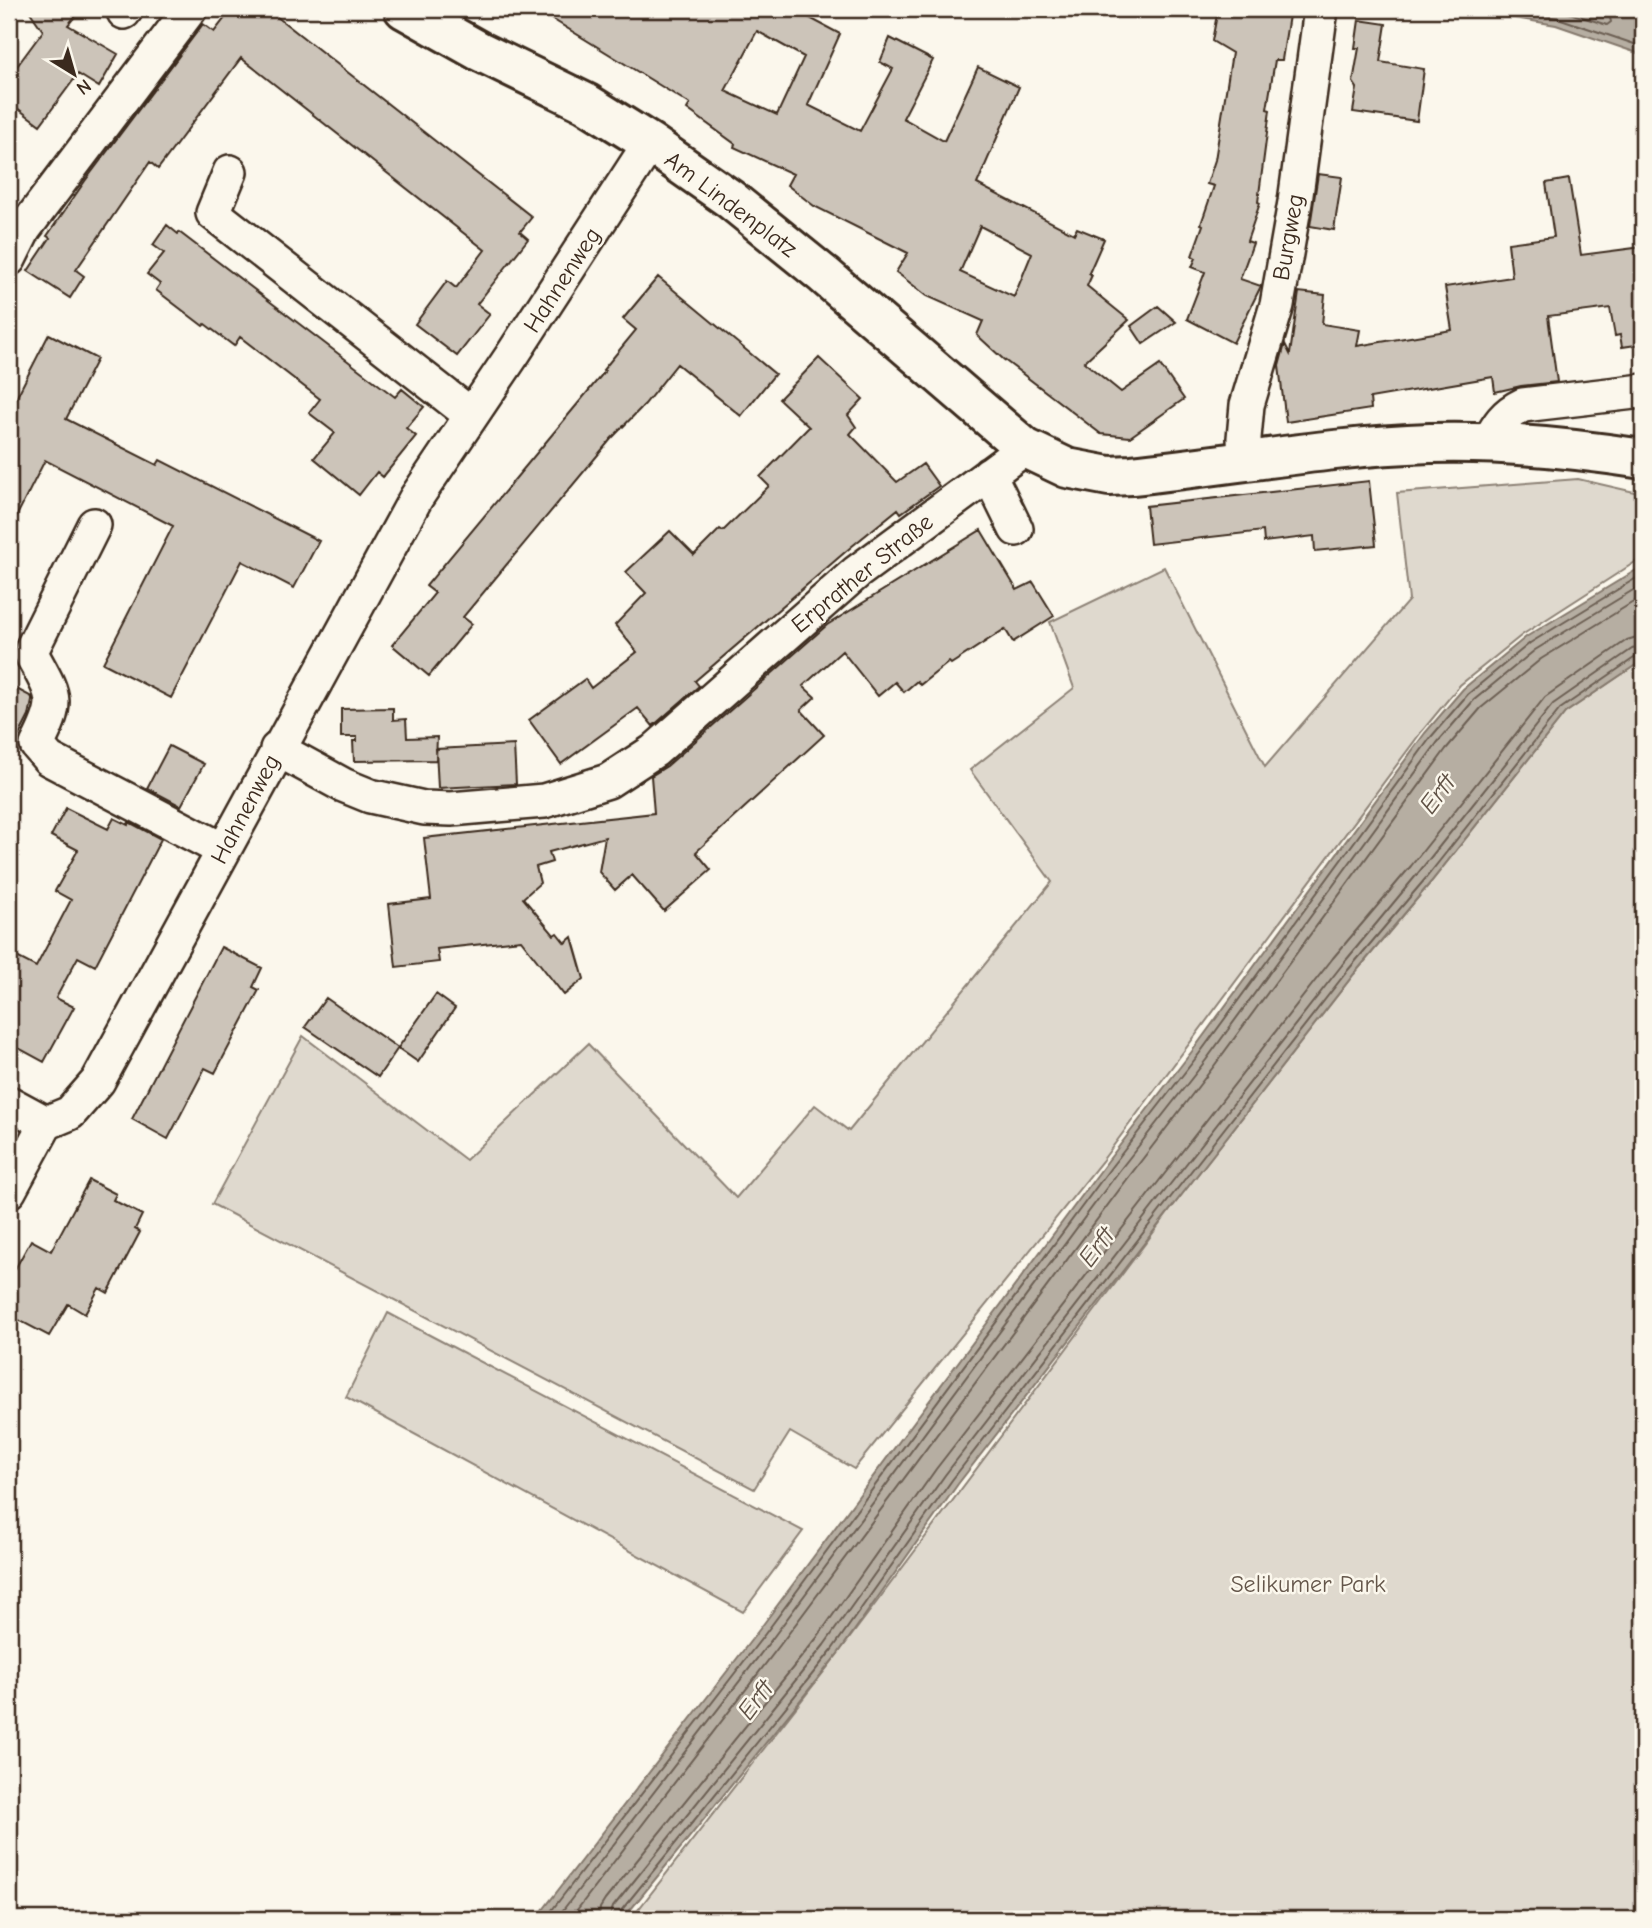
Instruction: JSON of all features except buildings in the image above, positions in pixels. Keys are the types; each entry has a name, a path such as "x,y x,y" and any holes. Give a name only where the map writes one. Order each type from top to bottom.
{"main road":[{"name":"Am Lindenplatz","path":"404,9 479,51 586,103 650,143 740,207 824,275 1025,448"},
{"path":"1025,448 1067,468 1110,476 1417,444 1489,443 1607,453 1643,459"}],"street":[{"path":"9,258 16,224 190,9"},
{"name":"Burgweg","path":"1245,463 1247,405 1277,305 1295,202 1321,9"},
{"name":"Hahnenweg","path":"46,1123 70,1113 98,1081 416,498 513,355 650,143"},
{"path":"230,172 213,213 471,415"},
{"path":"1489,443 1500,420 1523,405 1643,391"},
{"name":"Erprather Straße","path":"277,749 343,785 370,796 424,808 451,809 544,801 586,790 608,781 654,751 857,572 1025,448"},
{"path":"989,474 1016,529"},
{"path":"94,525 33,648 32,655 54,699 51,719 37,745 50,759 223,850"},
{"path":"9,1103 46,1123 9,1191"}],"green space":[{"path":"1578,479 1643,494 1643,557 1522,635 1460,685 1422,731 1102,1161 854,1469 790,1432 754,1489 212,1204 303,1036 466,1160 588,1044 736,1198 815,1105 849,1131 1052,882 970,770 1074,688 1050,622 1164,567 1265,767 1409,600 1397,493"},
{"name":"Selikumer Park","path":"1643,660 1643,1919 631,1919 837,1655 1180,1197 1354,974 1565,713"},
{"path":"388,1313 803,1531 743,1612 346,1397"}],"water":[{"path":"1480,9 1643,10 1643,55 1556,25 1491,14"},
{"name":"Erft","path":"1643,566 1643,660 1565,713 1354,974 958,1484 837,1655 623,1919 536,1919 759,1630 1193,1050 1425,733 1463,689 1526,637"}]}
